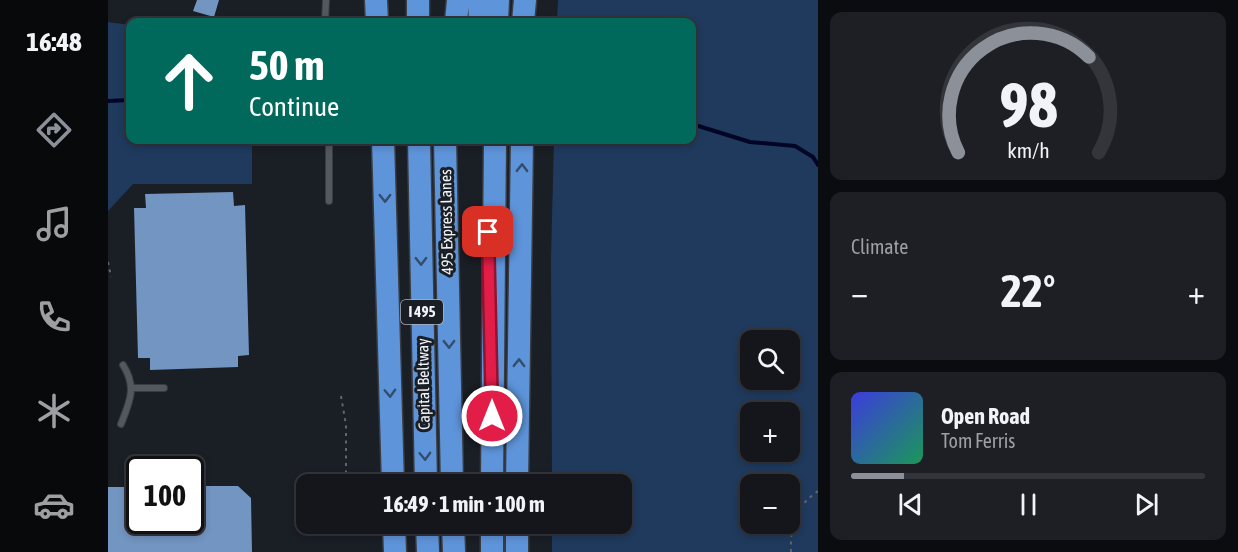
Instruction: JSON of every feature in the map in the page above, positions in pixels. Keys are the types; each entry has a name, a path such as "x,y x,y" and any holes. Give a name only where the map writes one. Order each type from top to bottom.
{"highway":[{"path":"376,0 377,18"},
{"path":"382,18 383,0"},
{"path":"418,0 418,18"},
{"path":"444,0 444,18"},
{"path":"456,18 458,0"},
{"path":"479,0 480,18"},
{"path":"497,18 498,0"},
{"path":"523,18 524,0"},
{"path":"383,144 393,474"},
{"name":"Capital Beltway","path":"419,144 426,474"},
{"name":"495 Express Lanes","path":"447,144 445,201 452,474"},
{"path":"485,144 492,324"},
{"path":"492,474 495,144"},
{"path":"517,474 522,144"},
{"path":"394,534 395,552"},
{"path":"427,534 428,552"},
{"path":"453,534 454,552"},
{"path":"492,534 492,552"},
{"path":"517,534 517,552"}],"lane":[{"path":"325,18 326,0"},
{"path":"329,144 329,201"},
{"path":"121,424 133,394 130,376 123,364"},
{"path":"132,388 164,388"}],"path":[{"path":"108,262 111,276"},
{"path":"340,396 346,425 346,474"},
{"path":"791,552 791,524 795,515 818,491"}],"shaded area":[{"path":"558,0 818,0 818,552 552,552 552,534 632,534 632,474 552,474 551,259 554,144 696,144 696,18 557,18"},
{"path":"108,22 126,24 126,144 252,144 252,184 133,184 108,211"}],"building":[{"path":"197,0 219,0 214,17 193,11"},
{"path":"233,192 234,206 245,205 249,355 238,356 238,367 150,370 150,358 138,358 134,208 146,208 145,194"},
{"path":"204,486 238,486 251,498 252,552 108,552 108,487 126,487 126,534 204,534"}],"waterway":[{"path":"108,101 126,100"},
{"path":"696,125 750,142 795,146 813,157 818,165"}],"route":[{"path":"488,232 492,324 492,416"}]}
